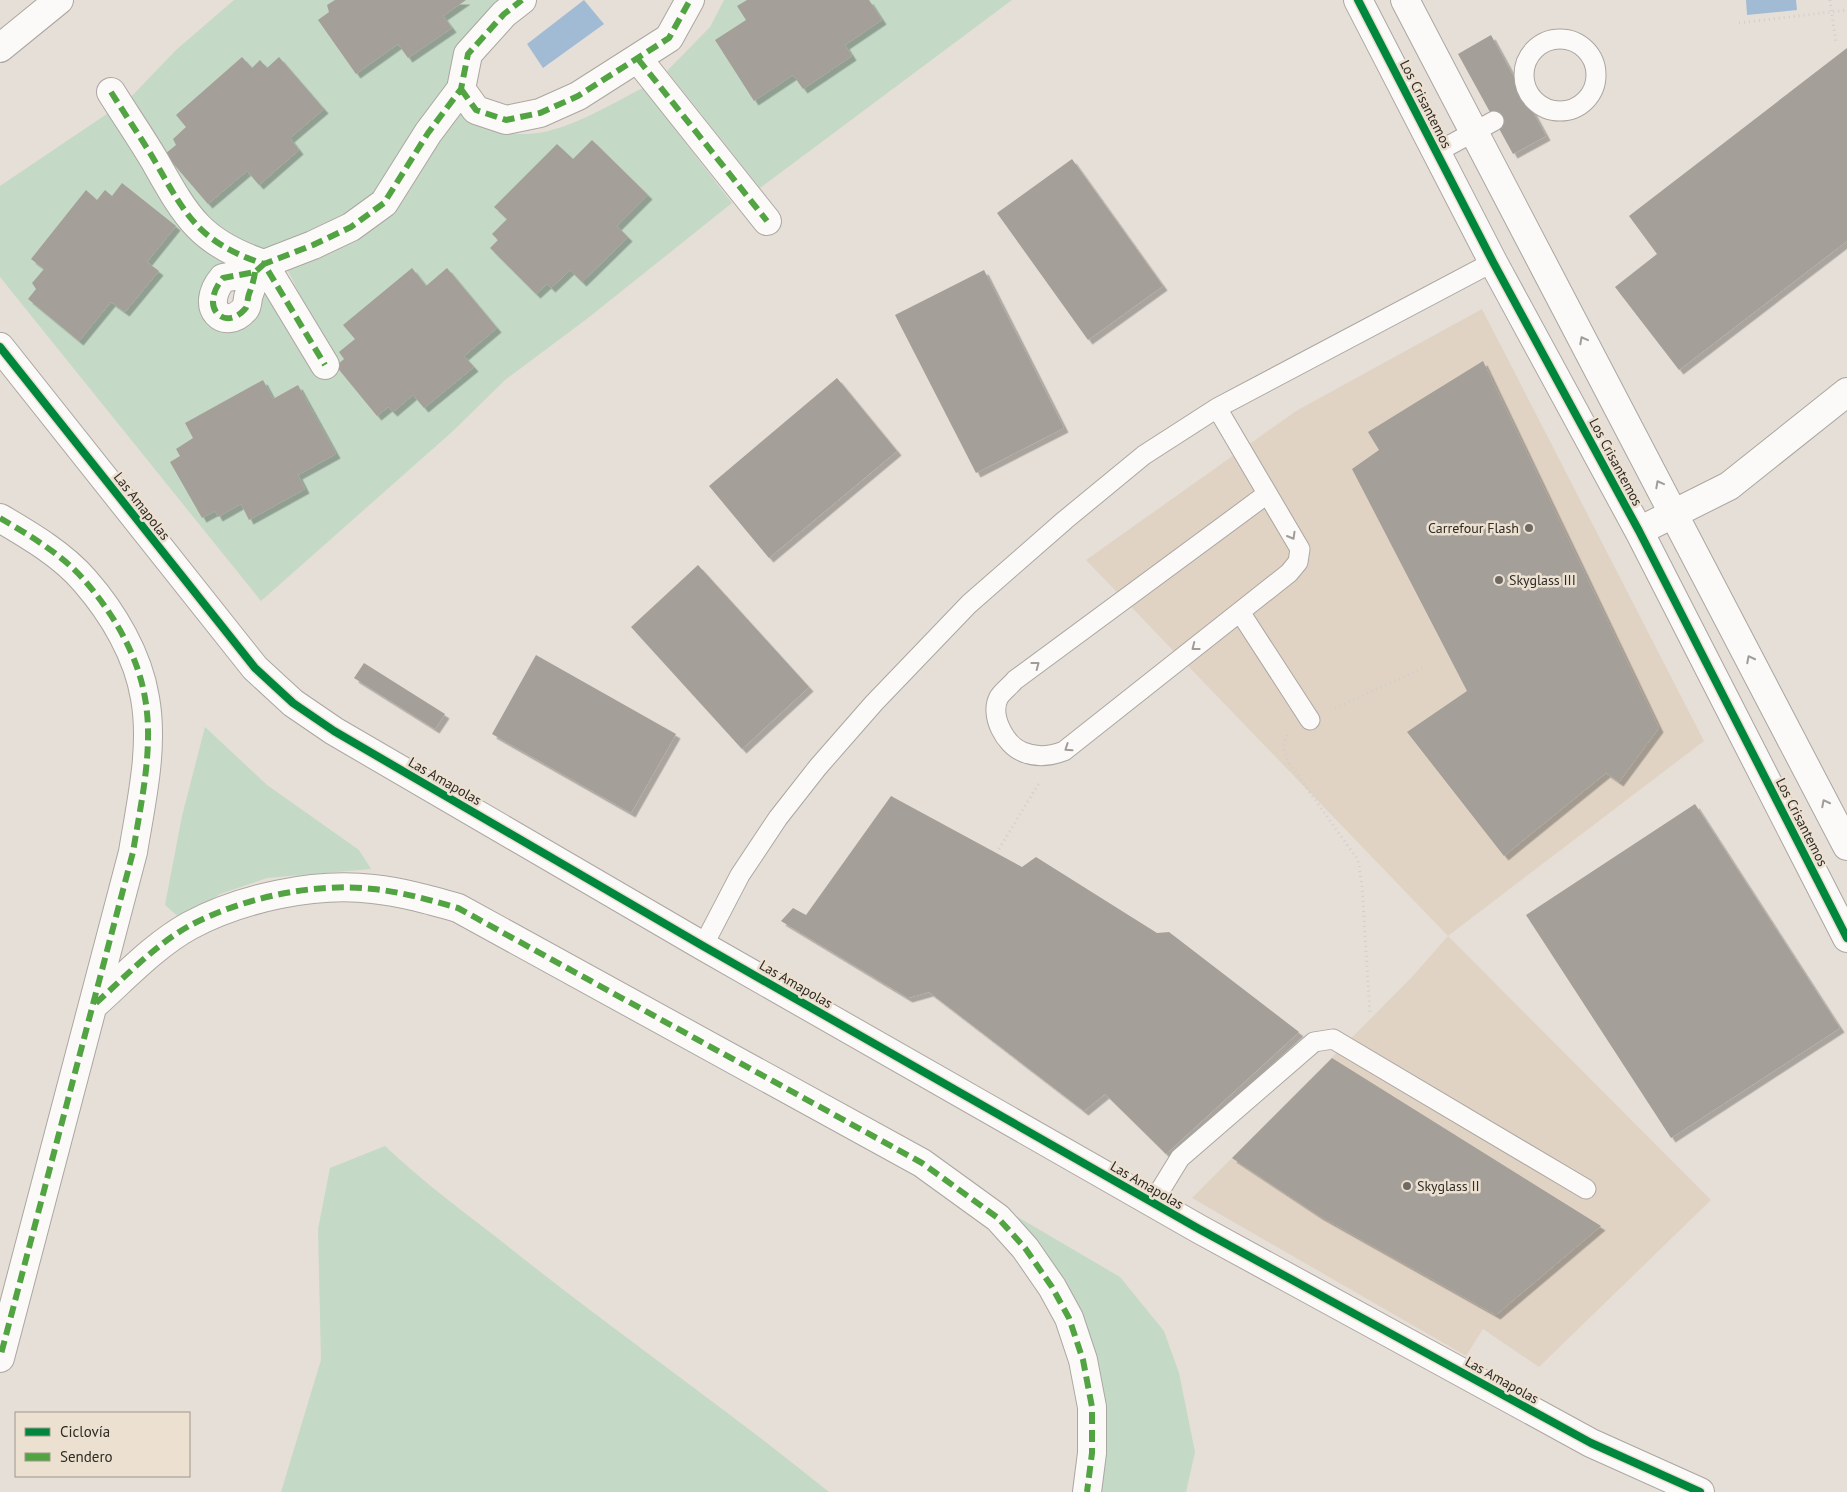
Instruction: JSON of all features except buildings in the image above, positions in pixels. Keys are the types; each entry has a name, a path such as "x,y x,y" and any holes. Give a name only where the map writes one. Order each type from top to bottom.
{"street":[{"path":"0,48 59,0"},
{"path":"259,268 351,227 384,203 428,133 461,89 468,54 504,14 522,0"},
{"path":"461,89 476,110 506,120 540,113 578,96 638,60 669,38 690,0"},
{"name":"Los Crisantemos","path":"1358,0 1493,262 1639,531 1847,938"},
{"name":"Los Crisantemos","path":"1405,0 1483,125 1675,515 1847,846"},
{"path":"638,60 767,221"},
{"path":"111,92 178,204 196,225 229,251 259,268 325,365"},
{"name":"Las Amapolas","path":"0,347 255,668 275,688 334,731 703,946 1153,1202 1591,1443 1700,1492"},
{"path":"1639,531 1675,515 1728,486 1847,392"},
{"path":"0,518 26,533 84,580 123,636 137,665 145,698 146,767 134,852 96,1003 0,1358"},
{"path":"96,1003 158,948 188,927 244,903 291,892 371,888 408,894 458,908 922,1163 998,1218 1026,1248 1052,1287 1068,1318 1083,1360 1092,1407 1092,1453 1087,1492"},
{"name":"Las Amapolas","path":"1591,1443 1653,1492"}],"lane":[{"path":"1437,152 1483,125"},
{"path":"703,946 740,875 778,818 874,704 970,604 1065,520 1144,455 1217,408 1493,262"},
{"path":"1217,408 1300,549 1298,562 1289,573 1064,751 1051,756 1040,756 1022,752 1009,742 1000,728 995,712 999,698 1015,680 1267,494"},
{"path":"1240,612 1310,720"},
{"path":"1153,1202 1180,1158 1314,1042 1333,1039 1586,1189"}],"path":[{"path":"1830,0 1836,42"},
{"path":"1739,23 1847,10"},
{"path":"1370,1014 1362,886 1358,860 1290,763 1283,747 1284,738 1291,729 1423,668"},
{"path":"999,849 1044,776 1051,756"}],"shaded area":[{"path":"1482,309 1704,741 1448,936 1086,560 1296,411"},
{"path":"1448,936 1711,1200 1539,1367 1483,1329 1466,1356 1192,1198 1412,977"}],"green space":[{"path":"234,0 513,0 468,44 458,72 446,95 426,118 400,178 371,211 333,233 288,254 242,257 231,266 215,270 205,286 201,298 203,310 211,327 236,330 244,329 255,320 266,289 277,283 298,319 334,363 287,269 352,241 381,221 394,209 418,175 453,112 481,112 496,128 514,133 532,134 572,123 643,88 732,203 588,318 505,380 453,431 261,601 0,277 0,186 129,99 176,50","holes":["135,114 173,194 155,162"]},
{"path":"724,0 1012,0 760,188 667,71 710,27"},
{"path":"205,727 267,785 359,850 371,869 267,878 220,894 181,919 165,905 182,816"},
{"path":"385,1146 429,1184 545,1276 749,1429 829,1492 281,1492 321,1360 318,1229 330,1168"},
{"path":"1006,1210 1120,1277 1164,1331 1179,1373 1195,1452 1186,1492 1095,1492 1104,1409"}],"water":[{"path":"584,0 604,24 543,68 527,44"},
{"path":"1746,0 1796,0 1797,10 1747,15"}],"marked path":[{"path":"111,92 187,214 210,237 225,247 264,264 313,245 351,227 384,203 428,133 461,89 468,54 504,14 522,0"},
{"path":"461,89 476,110 506,120 540,113 578,96 669,38 690,0"},
{"path":"638,59 767,221"},
{"path":"255,272 245,309 237,316 230,318 223,317 217,313 213,299 216,289 223,278 255,272 264,264 325,365"},
{"path":"0,518 34,539 67,563 85,581 105,607 123,635 137,666 145,698 148,736 143,794 133,852 0,1358"},
{"path":"96,1003 164,942 176,934 209,916 255,900 303,890 351,887 395,892 458,908 922,1163 998,1218 1025,1248 1052,1287 1069,1318 1083,1360 1092,1407 1092,1453 1087,1492"}],"cycle path":[{"path":"1358,0 1493,262 1639,531 1847,938"},
{"path":"0,347 255,668 293,703 334,731 703,946 1199,1229 1591,1443 1700,1492"}],"place":[{"name":"Carrefour Flash","path":"1529,528"},
{"name":"Skyglass III","path":"1499,580"},
{"name":"Skyglass II","path":"1407,1186"}]}
